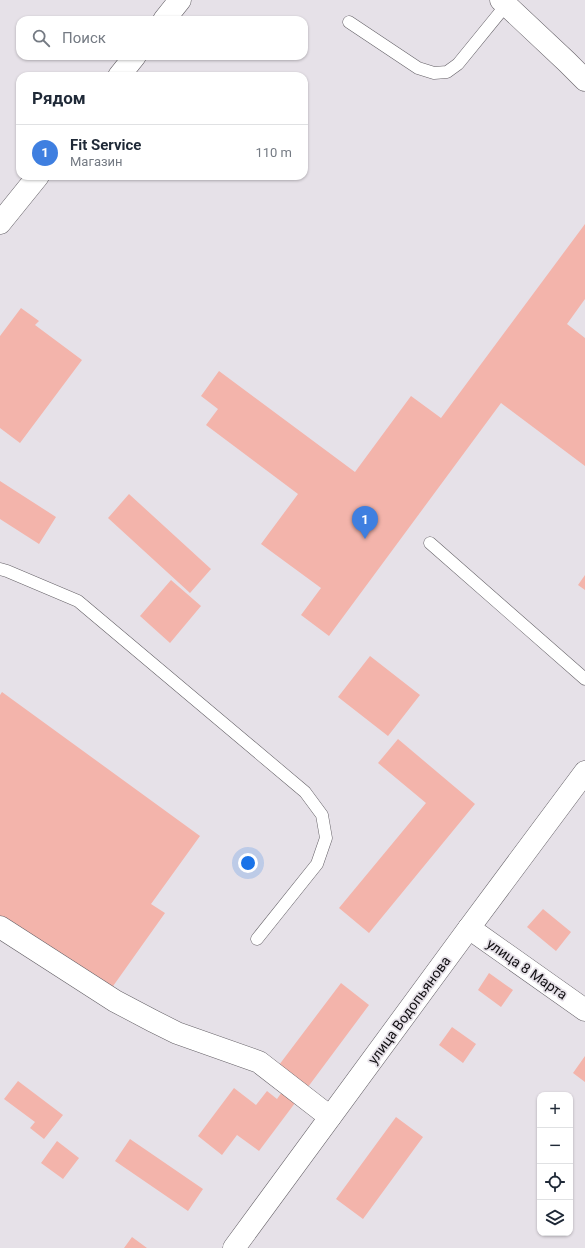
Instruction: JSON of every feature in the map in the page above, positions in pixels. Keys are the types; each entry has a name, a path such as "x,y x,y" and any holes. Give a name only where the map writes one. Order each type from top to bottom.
{"street":[{"path":"167,16 180,0"},
{"path":"503,3 585,80"},
{"path":"122,72 132,60"},
{"path":"0,223 35,180"},
{"name":"улица Водопьянова","path":"234,1248 585,772"},
{"path":"0,927 115,1001 177,1033 259,1062 330,1117"},
{"name":"улица 8 Марта","path":"469,928 585,1010"}],"lane":[{"path":"348,22 418,68 434,73 447,72 458,64 503,3"},
{"path":"430,543 585,680"},
{"path":"0,569 78,601 305,792 322,815 326,838 317,864 257,939"}],"building":[{"path":"585,224 585,299 567,324 585,338 585,466 501,403 329,636 301,615 321,588 261,544 298,494 206,425 218,409 201,396 219,371 355,472 411,396 441,418"},
{"path":"21,308 39,321 35,325 82,360 20,443 0,428 0,336"},
{"path":"0,481 56,517 39,544 0,519"},
{"path":"129,494 211,569 190,593 108,518"},
{"path":"585,575 585,590 578,585"},
{"path":"171,580 201,606 170,643 140,616"},
{"path":"370,656 420,695 388,736 338,697"},
{"path":"2,692 200,836 151,904 165,913 111,989 0,918 0,695"},
{"path":"398,739 475,804 369,933 339,908 426,803 378,763"},
{"path":"543,909 571,932 556,951 527,927"},
{"path":"489,973 513,990 501,1007 478,990"},
{"path":"341,983 369,1005 305,1091 276,1069"},
{"path":"452,1027 476,1044 463,1063 439,1045"},
{"path":"585,1056 585,1082 573,1073"},
{"path":"18,1081 63,1115 44,1139 30,1128 35,1122 4,1099"},
{"path":"234,1088 256,1105 267,1091 277,1099 284,1089 298,1099 259,1151 237,1135 222,1155 198,1136"},
{"path":"396,1117 423,1137 363,1219 336,1199"},
{"path":"130,1139 203,1189 188,1211 115,1161"},
{"path":"57,1141 79,1158 63,1179 41,1163"},
{"path":"132,1237 147,1248 124,1248"}],"place":[{"name":"Fit Service","path":"365,539"}]}
